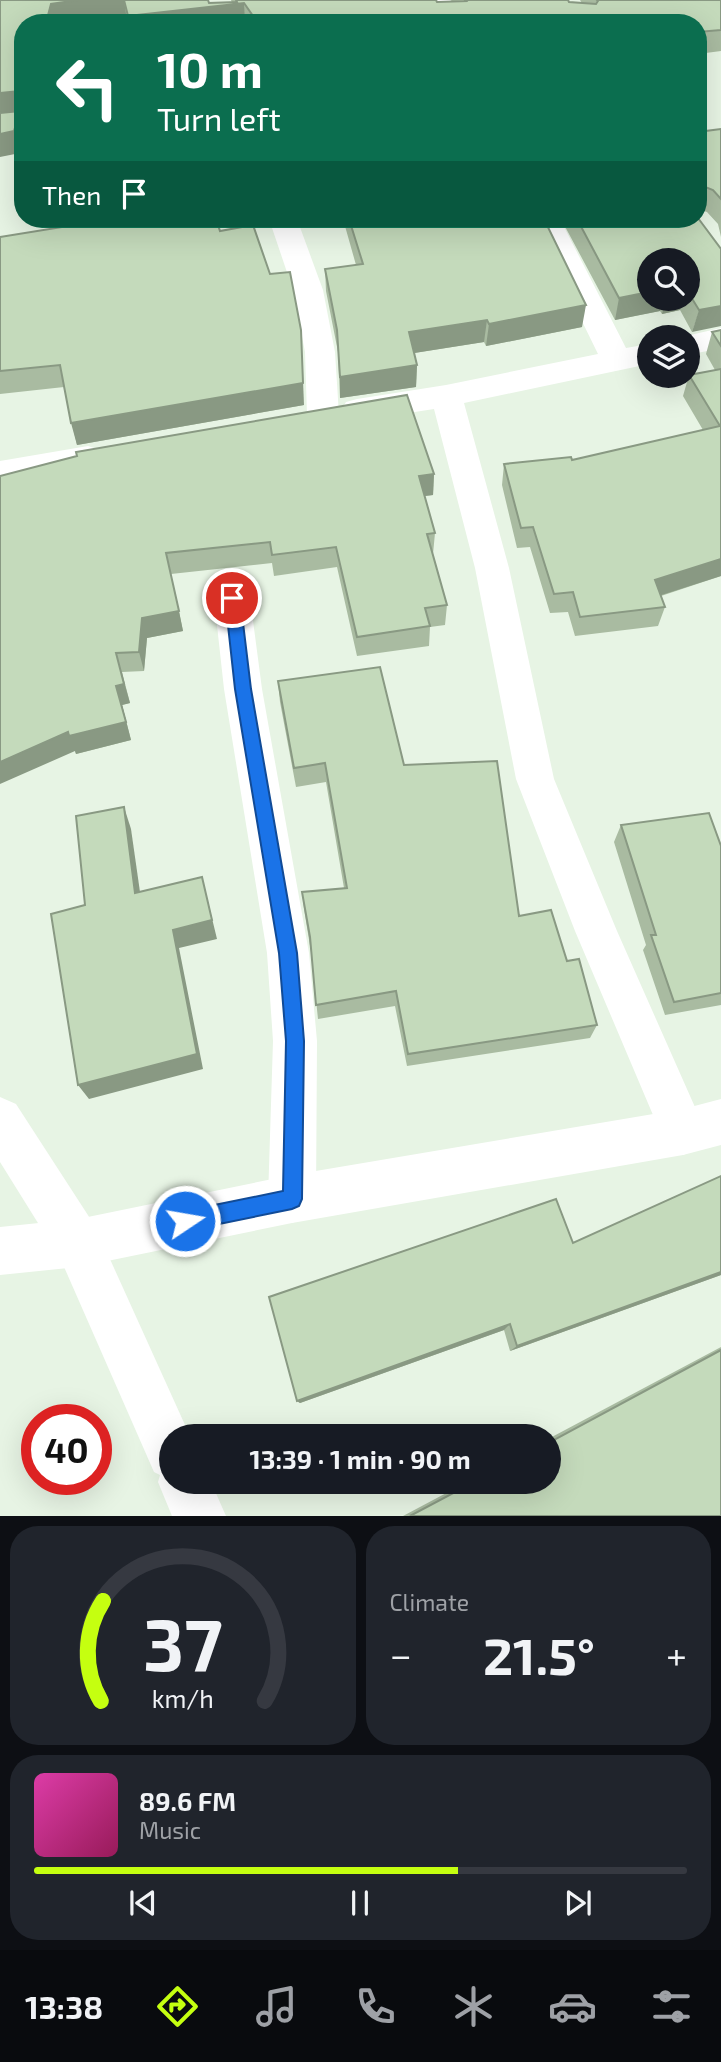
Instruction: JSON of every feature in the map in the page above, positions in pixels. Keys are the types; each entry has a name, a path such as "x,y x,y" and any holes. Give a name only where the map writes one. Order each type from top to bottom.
{"street":[{"path":"286,228 308,290 320,352 310,417 446,396 637,357"},
{"path":"550,228 617,361"},
{"path":"700,342 721,338"},
{"path":"0,1251 78,1243 292,1199 702,1127 596,931 535,779 492,568 446,396"},
{"path":"0,473 111,454"},
{"path":"232,598 245,702 288,953 295,1041 292,1199"},
{"path":"0,1120 78,1243 159,1425"},
{"path":"189,1494 199,1516"}],"building":[{"path":"0,0 78,0 51,4 48,14 14,14 14,92 0,93"},
{"path":"124,0 208,0 209,3 237,2 236,0 568,0 596,4 597,0 721,0 721,30 707,31 707,14 252,14 244,3 128,14"},
{"path":"14,112 14,131 0,134 0,113"},
{"path":"721,129 721,199 707,188 707,131"},
{"path":"56,228 219,228 220,231 254,228 270,274 290,272 301,330 303,383 71,423 60,365 0,371 0,237"},
{"path":"352,228 548,228 586,305 489,324 487,320 409,332 417,365 340,377 337,330 325,269 363,264"},
{"path":"582,228 705,228 721,249 721,306 700,310 700,248 637,248 637,294 619,298"},
{"path":"721,330 721,346 712,332"},
{"path":"721,369 721,559 655,580 665,607 580,617 573,592 554,594 533,527 521,528 504,464 571,457 572,460 720,426 697,388 700,388 700,373"},
{"path":"407,395 434,474 419,476 435,533 427,534 447,605 425,608 430,626 357,637 336,547 272,555 270,542 166,553 179,611 142,618 139,652 116,653 124,684 116,686 126,722 69,736 68,732 0,762 0,476 77,456 76,452"},
{"path":"380,667 404,765 497,761 519,916 551,910 567,961 579,959 597,1025 408,1054 396,991 316,1005 310,937 302,892 347,888 325,763 294,768 278,681"},
{"path":"124,807 135,893 202,877 212,920 173,930 197,1054 78,1085 51,914 85,905 76,816"},
{"path":"709,813 721,846 721,993 674,1002 651,935 656,935 621,825"},
{"path":"721,1176 721,1272 517,1346 510,1324 297,1401 269,1297 556,1199 573,1243"},
{"path":"721,1350 721,1516 410,1516 451,1494 561,1494 561,1436"}],"route":[{"path":"185,1221 292,1199 295,1041 288,953 243,689 232,598"}]}
